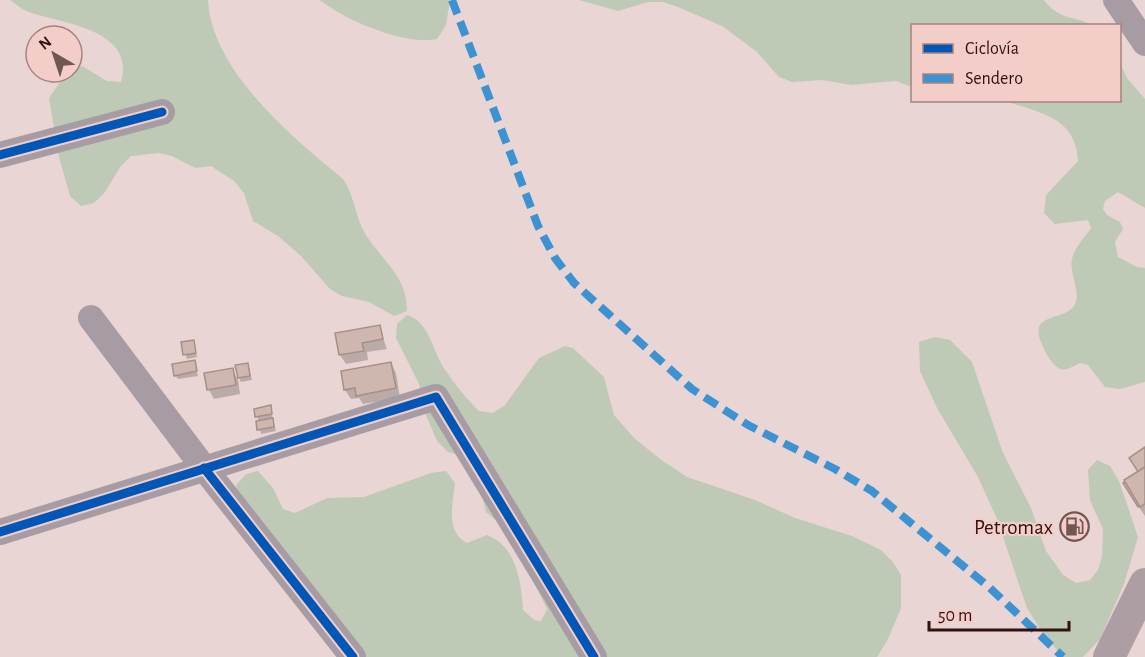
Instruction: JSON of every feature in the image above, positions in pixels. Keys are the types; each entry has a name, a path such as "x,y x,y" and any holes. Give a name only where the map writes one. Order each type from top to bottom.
{"main road":[{"path":"1109,657 1145,584"}],"street":[{"path":"1116,0 1145,43"},
{"path":"0,155 162,112"},
{"path":"91,318 204,468 353,657"},
{"path":"0,532 436,398 594,657"}],"green space":[{"path":"10,0 208,0 213,26 223,52 239,76 278,122 343,179 366,235 399,279 406,299 407,311 394,316 369,302 342,296 330,289 301,256 278,236 253,221 244,193 234,181 211,166 195,168 172,156 159,153 131,156 121,166 105,192 94,203 81,206 70,196 59,157 49,98 59,84 84,84 84,67 107,81 121,82 123,64 118,50 107,40 84,28 84,24 73,24 21,8"},
{"path":"320,0 450,0 446,25 437,39 424,40 409,39 376,30 344,16"},
{"path":"579,0 1044,0 1061,15 1090,24 911,24 911,87 896,81 851,85 822,80 792,82 779,77 757,52 722,26 663,2 648,2 618,11"},
{"path":"1121,65 1127,78 1145,99 1145,208 1118,192 1105,201 1103,209 1107,215 1120,222 1123,229 1115,242 1118,257 1137,267 1145,268 1145,382 1120,389 1105,387 1088,365 1080,363 1067,369 1058,368 1045,352 1041,342 1038,332 1044,321 1071,310 1075,304 1077,294 1072,259 1077,247 1091,228 1088,220 1055,224 1044,213 1046,195 1078,161 1076,146 1071,135 1054,119 1008,102 1121,102"},
{"path":"407,315 415,318 421,324 446,371 479,411 493,413 505,405 539,358 565,346 573,348 604,377 614,415 634,438 687,477 755,500 795,518 852,536 881,550 893,562 901,575 901,608 888,639 877,657 359,657 239,511 236,485 246,474 258,471 273,488 283,509 295,513 327,498 364,497 431,473 446,471 455,483 452,516 460,538 467,543 487,535 497,540 511,556 516,566 523,610 534,620 541,621 547,609 533,581 527,560 505,528 486,512 475,468 463,456 448,452 437,441 423,408 419,384 396,338 397,324"},
{"path":"935,337 950,340 972,362 1003,453 1031,508 1046,551 1063,575 1076,583 1090,580 1098,570 1102,556 1103,529 1090,500 1088,470 1097,460 1110,466 1119,481 1138,537 1124,584 1100,639 1083,657 1063,657 1042,632 1027,608 997,519 978,477 937,408 920,371 919,342"}],"building":[{"path":"380,325 383,339 362,343 364,351 339,355 335,333"},
{"path":"194,340 196,353 183,355 181,342"},
{"path":"195,360 197,371 174,376 172,364"},
{"path":"391,362 396,388 356,396 355,388 344,390 341,371"},
{"path":"248,363 250,376 238,378 235,365"},
{"path":"233,368 236,385 207,390 204,373"},
{"path":"271,405 272,414 255,417 254,409"},
{"path":"273,418 274,427 257,430 256,421"},
{"path":"1145,447 1145,502 1138,507 1123,483 1139,473 1129,458"},
{"path":"1145,467 1145,504 1140,507 1124,480"}],"marked path":[{"path":"452,0 538,226 555,258 574,283 692,389 748,425 835,469 872,491 990,588 1063,657"}],"cycle path":[{"path":"0,155 162,112"},
{"path":"0,532 436,397 594,657"},
{"path":"204,468 353,657"}],"place":[{"name":"Petromax","path":"1074,527"}]}
